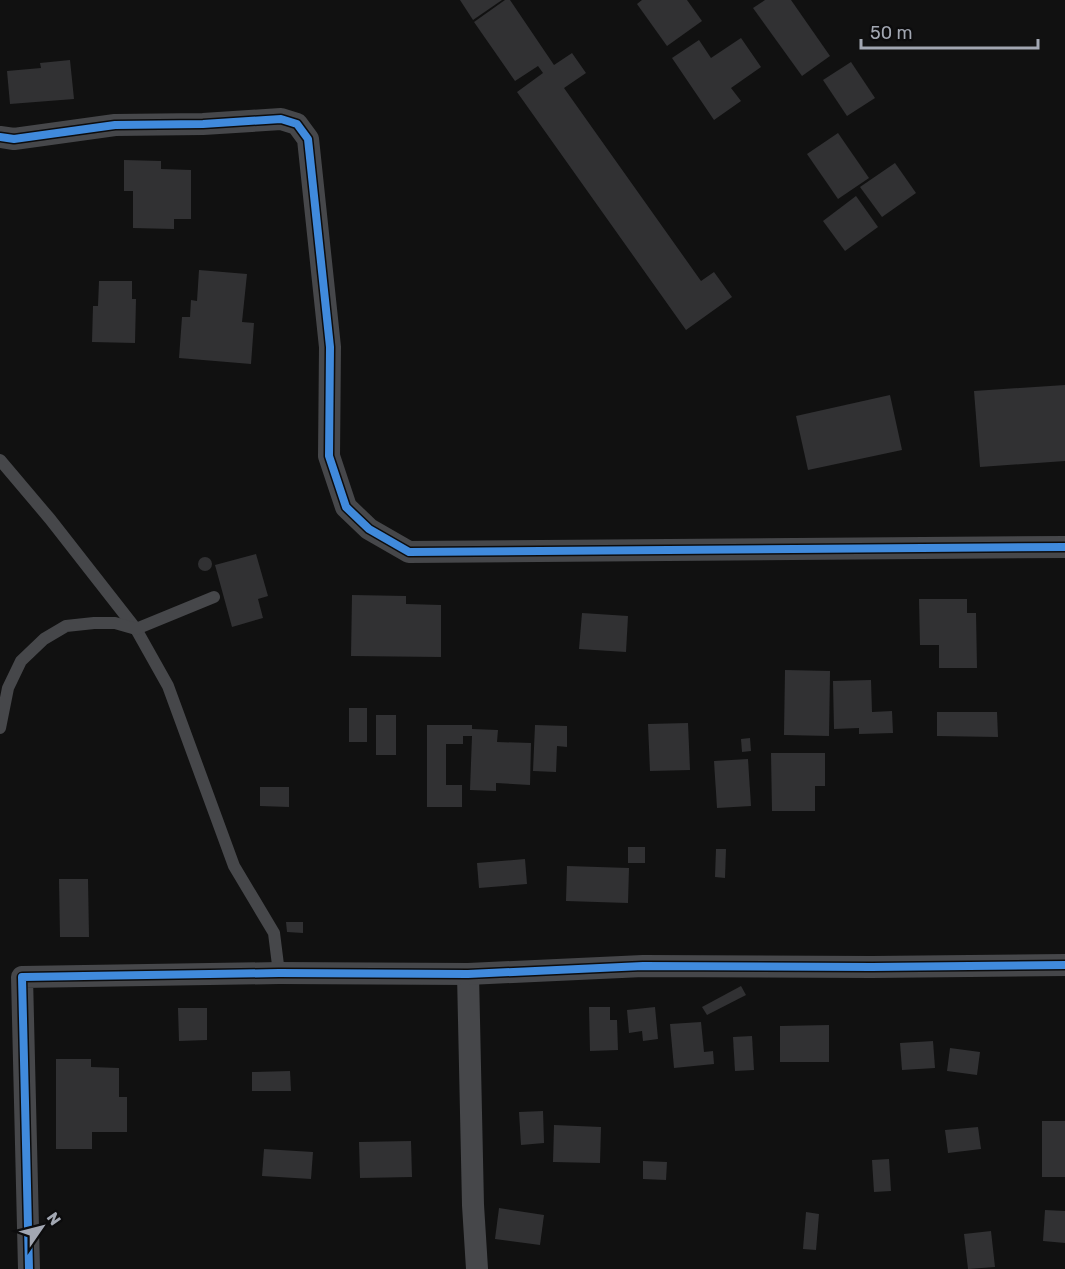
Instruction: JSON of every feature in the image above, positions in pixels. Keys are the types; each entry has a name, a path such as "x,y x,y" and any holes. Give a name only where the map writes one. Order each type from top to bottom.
{"street":[{"path":"0,137 14,139 115,125 203,124 281,119 297,124 308,139 330,347 329,456 346,507 369,529 409,552 1065,548"},
{"path":"28,1269 22,977 279,973 468,974 643,966 872,968 1065,965"},
{"path":"468,974 473,1205 477,1269"}],"lane":[{"path":"0,460 50,519 136,629 168,687 234,866 274,933 279,973"},
{"path":"0,728 8,688 21,661 44,639 66,626 94,622 115,623 136,629 214,597"}],"building":[{"path":"460,0 502,0 473,20"},
{"path":"505,0 510,0 554,65 572,53 586,73 564,88 701,281 714,272 732,297 686,330 517,92 543,73 538,66 515,81 474,22"},
{"path":"642,0 687,0 702,21 667,46 637,4"},
{"path":"765,0 791,0 830,56 802,76 753,8"},
{"path":"741,38 761,67 731,88 741,101 714,120 672,58 699,40 711,58"},
{"path":"70,60 74,99 10,104 7,71 41,68 40,63"},
{"path":"851,62 875,98 847,116 823,80"},
{"path":"838,133 869,178 838,199 807,154"},
{"path":"124,160 161,161 161,169 191,170 191,219 174,219 174,229 133,228 133,191 124,191"},
{"path":"895,163 916,193 882,217 860,187"},
{"path":"856,196 878,227 845,251 823,221"},
{"path":"199,270 247,274 242,322 254,323 251,364 179,358 182,317 190,317 191,300 197,301"},
{"path":"99,281 132,281 132,299 136,299 135,343 92,342 93,306 98,306"},
{"path":"1065,385 1065,461 980,467 974,391"},
{"path":"890,395 902,450 808,470 796,416"},
{"path":"256,554 268,596 258,599 263,618 232,627 215,565"},
{"path":"205,557 210,559 212,564 210,569 205,571 200,569 198,564 200,559"},
{"path":"352,595 406,596 406,604 441,605 441,657 351,656"},
{"path":"919,599 967,599 967,613 976,613 977,668 939,668 939,645 920,645"},
{"path":"582,613 628,616 626,652 579,649"},
{"path":"785,670 830,671 829,736 784,735"},
{"path":"871,680 872,712 892,711 893,733 859,734 859,728 834,729 833,681"},
{"path":"349,708 367,708 367,742 349,742"},
{"path":"937,712 997,712 998,737 937,736"},
{"path":"376,715 396,715 396,755 376,755"},
{"path":"688,723 690,770 650,771 648,724"},
{"path":"427,725 472,725 472,729 498,730 497,742 531,743 530,785 496,783 496,791 470,790 472,736 463,736 463,744 446,744 446,785 462,785 462,807 427,807"},
{"path":"535,725 567,726 567,747 557,746 556,772 533,771"},
{"path":"750,738 751,751 742,752 741,739"},
{"path":"771,753 825,753 825,786 815,786 815,811 772,811"},
{"path":"748,759 751,806 717,808 714,761"},
{"path":"260,787 289,787 289,807 260,806"},
{"path":"628,847 645,847 645,863 628,863"},
{"path":"716,849 726,849 725,878 715,877"},
{"path":"525,859 527,884 479,888 477,863"},
{"path":"567,866 629,868 628,903 566,901"},
{"path":"59,879 88,879 89,937 60,937"},
{"path":"286,922 303,922 303,933 287,932"},
{"path":"741,986 746,995 707,1015 702,1007"},
{"path":"589,1007 610,1007 610,1020 617,1020 618,1050 590,1051"},
{"path":"655,1007 658,1039 643,1041 642,1031 629,1033 627,1010"},
{"path":"178,1008 207,1008 207,1040 179,1041"},
{"path":"701,1022 704,1052 713,1051 714,1064 674,1068 670,1024"},
{"path":"829,1025 829,1062 780,1062 780,1026"},
{"path":"752,1036 754,1070 735,1071 733,1037"},
{"path":"933,1041 935,1068 902,1070 900,1043"},
{"path":"950,1048 980,1052 977,1075 947,1071"},
{"path":"56,1059 91,1059 91,1067 119,1068 119,1097 127,1097 127,1132 92,1132 92,1149 56,1149"},
{"path":"290,1071 291,1091 252,1091 252,1072"},
{"path":"543,1111 544,1143 521,1145 519,1112"},
{"path":"1042,1121 1065,1121 1065,1177 1042,1177"},
{"path":"554,1125 601,1127 600,1163 553,1162"},
{"path":"978,1127 981,1149 948,1153 945,1130"},
{"path":"411,1141 412,1177 360,1178 359,1142"},
{"path":"264,1149 313,1152 311,1179 262,1176"},
{"path":"889,1159 891,1191 874,1192 872,1160"},
{"path":"643,1161 667,1162 666,1180 643,1179"},
{"path":"499,1208 544,1215 540,1245 495,1239"},
{"path":"1045,1210 1065,1211 1065,1243 1043,1241"},
{"path":"806,1212 819,1214 816,1250 803,1249"},
{"path":"991,1231 995,1267 968,1269 964,1234"}],"cycle path":[{"path":"0,137 14,139 115,125 203,124 281,119 297,124 308,139 330,347 329,456 346,507 369,529 409,552 1065,547"},
{"path":"29,1269 22,977 279,973 468,974 643,966 1065,965"}]}
